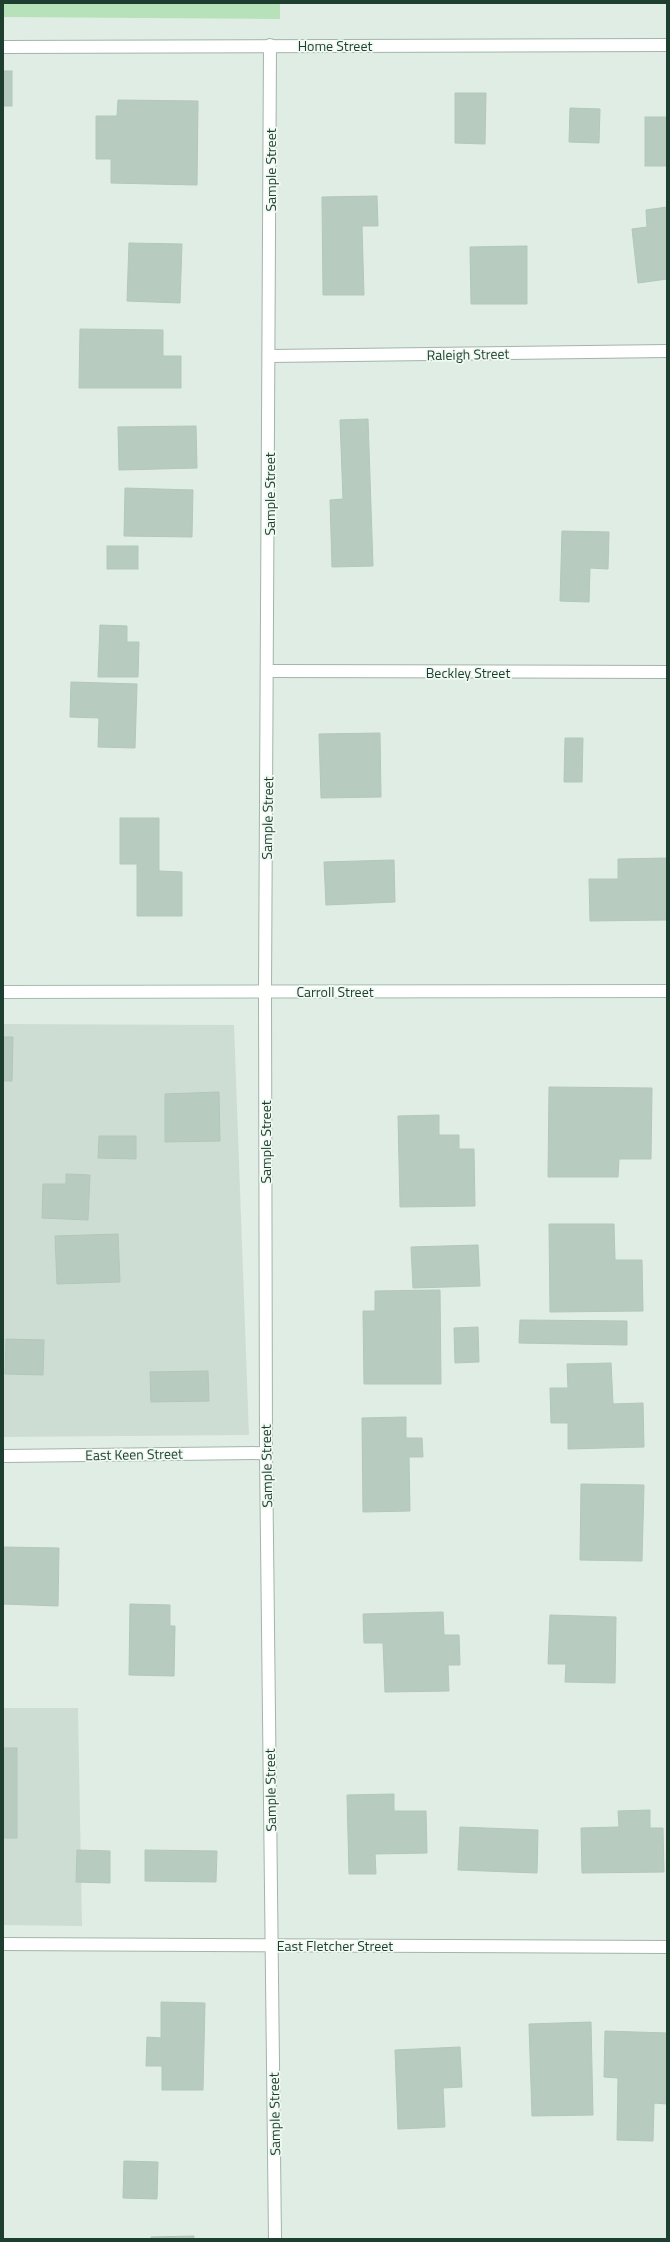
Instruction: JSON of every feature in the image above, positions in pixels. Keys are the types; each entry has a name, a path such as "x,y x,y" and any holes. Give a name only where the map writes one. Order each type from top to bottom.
{"street":[{"name":"Sample Street","path":"270,45 270,356 265,991 266,1453 275,2239"},
{"name":"Home Street","path":"3,47 667,45"},
{"name":"Raleigh Street","path":"270,356 667,351"},
{"name":"Beckley Street","path":"268,671 667,672"},
{"name":"Carroll Street","path":"3,992 667,991"},
{"name":"East Keen Street","path":"3,1456 266,1453"},
{"name":"East Fletcher Street","path":"3,1944 667,1947"}],"shaded area":[{"path":"3,1024 234,1025 249,1435 3,1437"},
{"path":"3,1708 78,1708 82,1926 3,1925"}],"green space":[{"path":"3,3 280,3 280,19 3,17"}],"building":[{"path":"3,71 12,71 12,106 3,106"},
{"path":"455,93 486,93 485,144 455,143"},
{"path":"118,100 198,101 197,185 111,183 111,159 96,159 96,116 117,116"},
{"path":"570,108 600,109 599,143 569,142"},
{"path":"645,117 667,117 667,166 645,166"},
{"path":"377,196 378,226 362,226 364,295 323,295 322,197"},
{"path":"667,207 667,279 638,283 632,229 647,227 646,210"},
{"path":"129,243 182,244 180,303 127,301"},
{"path":"527,246 527,304 471,304 470,247"},
{"path":"80,329 163,330 163,356 181,356 181,388 79,388"},
{"path":"368,419 373,566 332,567 330,500 343,499 340,420"},
{"path":"196,426 197,468 119,470 118,427"},
{"path":"125,488 193,490 192,537 124,536"},
{"path":"562,531 609,532 608,569 590,568 589,602 560,601"},
{"path":"107,546 138,546 138,569 107,569"},
{"path":"100,625 127,626 127,642 139,642 138,677 98,677"},
{"path":"71,682 137,684 135,748 98,747 99,718 70,717"},
{"path":"380,733 381,797 321,798 319,734"},
{"path":"565,738 583,738 582,782 564,782"},
{"path":"120,818 159,818 159,871 182,872 182,916 137,916 137,864 120,864"},
{"path":"667,858 667,920 590,921 589,879 618,879 618,859"},
{"path":"394,860 395,902 326,905 324,862"},
{"path":"3,1037 13,1037 12,1081 3,1081"},
{"path":"549,1087 652,1088 651,1159 619,1159 618,1177 548,1177"},
{"path":"219,1092 220,1141 165,1142 165,1094"},
{"path":"439,1115 439,1135 459,1135 459,1149 474,1149 475,1206 400,1207 398,1116"},
{"path":"99,1136 136,1136 136,1159 98,1158"},
{"path":"66,1174 90,1175 88,1220 42,1218 43,1184 66,1184"},
{"path":"549,1224 614,1224 615,1260 642,1260 643,1311 550,1312"},
{"path":"118,1234 120,1282 57,1284 55,1236"},
{"path":"478,1245 480,1286 413,1288 411,1247"},
{"path":"440,1290 441,1384 364,1384 363,1311 375,1311 375,1291"},
{"path":"520,1320 627,1321 627,1345 519,1343"},
{"path":"478,1327 479,1362 455,1363 454,1328"},
{"path":"6,1339 44,1340 43,1375 5,1374"},
{"path":"611,1363 613,1404 643,1403 644,1447 568,1449 568,1423 551,1423 550,1388 568,1388 567,1364"},
{"path":"208,1371 209,1401 151,1402 150,1372"},
{"path":"406,1417 406,1438 422,1438 423,1457 409,1457 410,1511 363,1512 362,1418"},
{"path":"581,1484 644,1485 642,1561 580,1560"},
{"path":"3,1547 59,1548 58,1606 3,1604"},
{"path":"130,1604 170,1605 170,1626 175,1626 174,1676 129,1675"},
{"path":"443,1612 444,1635 459,1635 460,1665 448,1665 449,1691 385,1692 383,1643 364,1643 363,1614"},
{"path":"550,1615 616,1617 615,1683 565,1682 566,1664 548,1664"},
{"path":"3,1748 17,1748 17,1838 3,1838"},
{"path":"394,1794 394,1811 426,1811 427,1853 375,1854 376,1874 349,1874 347,1795"},
{"path":"650,1810 650,1828 663,1828 664,1872 582,1873 581,1828 619,1827 618,1811"},
{"path":"460,1827 538,1830 537,1873 458,1870"},
{"path":"77,1850 110,1851 110,1883 76,1882"},
{"path":"145,1850 217,1851 216,1882 145,1881"},
{"path":"161,2002 205,2003 203,2090 162,2090 162,2066 146,2066 147,2037 161,2038"},
{"path":"591,2022 593,2115 532,2116 529,2024"},
{"path":"605,2031 667,2033 667,2104 654,2103 653,2141 617,2140 618,2078 604,2077"},
{"path":"460,2047 462,2087 443,2088 445,2127 398,2129 395,2050"},
{"path":"124,2161 158,2162 157,2199 123,2198"},
{"path":"194,2236 194,2239 151,2239 151,2237"}]}
